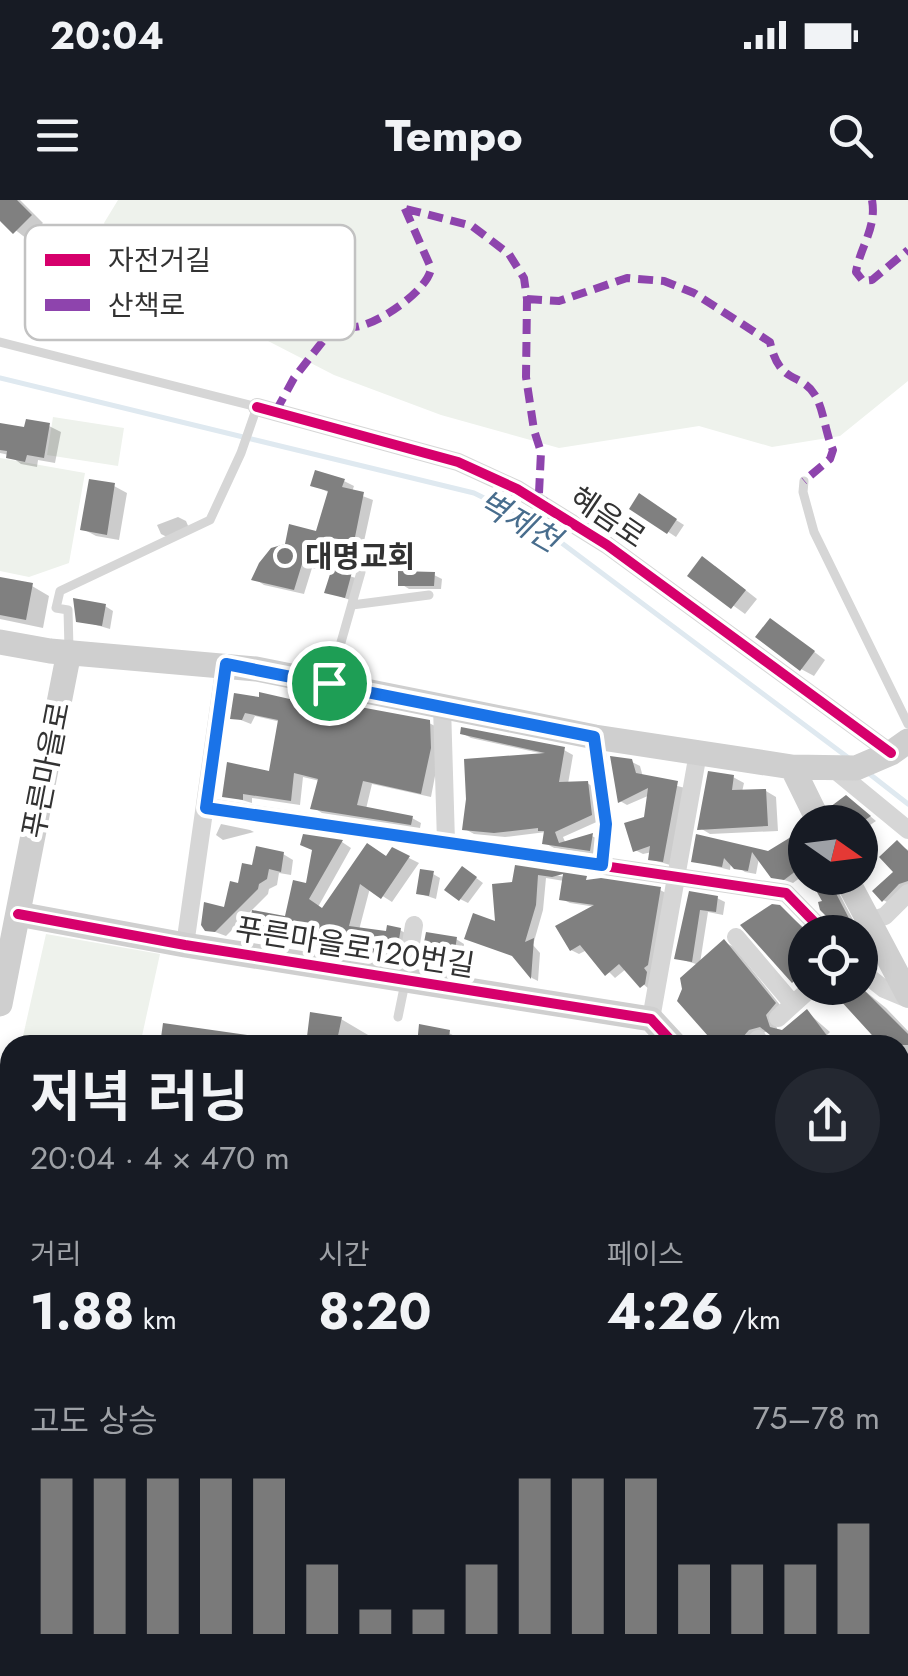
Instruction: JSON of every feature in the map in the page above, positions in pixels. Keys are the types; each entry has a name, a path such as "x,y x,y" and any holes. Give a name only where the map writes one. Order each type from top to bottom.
{"main road":[{"path":"0,642 69,652 226,664 594,737 792,768 840,770 893,751"},
{"name":"푸른마을로","path":"0,1004 69,652"},
{"path":"792,768 810,805"},
{"name":"푸른마을로120번길","path":"18,914 651,1019"},
{"path":"878,941 908,997"},
{"path":"651,1019 666,1035"}],"street":[{"name":"혜음로","path":"256,407 458,462 517,489 608,544 893,751"},
{"path":"185,944 226,664"},
{"path":"442,706 446,842"},
{"path":"594,737 606,824 602,865"},
{"path":"651,1019 698,753"},
{"path":"840,770 908,830"},
{"path":"206,808 786,893 807,915"},
{"path":"878,918 908,893"},
{"path":"405,980 414,925"},
{"path":"736,937 788,997"},
{"path":"878,984 908,997"},
{"path":"778,1018 793,1005"}],"lane":[{"path":"0,342 256,407 241,453 210,520 60,591 56,608 68,610 69,652"},
{"path":"804,480 803,492 814,532 908,724"},
{"path":"329,683 361,572"},
{"path":"352,604 428,596"},
{"path":"398,1017 405,980"}],"shaded area":[{"path":"118,200 908,200 908,381 840,436 772,447 699,426 559,448 441,415 334,375 266,340 355,340 355,225 104,223"},
{"path":"53,417 124,428 118,466 47,455"},
{"path":"0,458 85,473 69,563 29,577 0,571"},
{"path":"46,934 160,954 142,1035 23,1035"}],"building":[{"path":"0,200 17,200 32,215 13,234 0,221"},
{"path":"26,419 50,423 44,458 27,455 25,462 6,458 7,451 0,450 0,423 24,427"},
{"path":"315,470 345,479 342,487 364,492 354,542 328,537 320,567 302,564 294,590 251,580 271,548 285,544 289,524 316,531 328,491 310,486"},
{"path":"89,479 115,483 107,535 80,530"},
{"path":"639,493 677,519 667,534 629,509"},
{"path":"702,556 746,590 731,609 687,576"},
{"path":"332,568 352,572 345,598 324,593"},
{"path":"398,571 435,572 434,586 398,586"},
{"path":"0,577 33,583 26,620 0,615"},
{"path":"73,598 106,604 102,626 76,622"},
{"path":"770,618 815,651 800,671 755,637"},
{"path":"259,692 316,705 317,699 430,720 431,748 421,794 363,781 357,805 413,816 411,825 310,809 318,779 294,773 291,801 243,794 243,800 222,797 227,762 269,771 278,720 245,713 242,720 230,719 234,693 259,697"},
{"path":"461,727 565,747 559,782 588,781 592,815 555,832 559,843 593,833 590,851 542,844 544,831 538,828 494,833 462,830 466,799 464,759 545,753 460,734"},
{"path":"610,756 632,759 636,773 678,781 663,862 648,860 650,846 633,852 624,823 644,817 648,788 618,803"},
{"path":"708,771 734,775 732,790 766,789 768,826 697,830"},
{"path":"846,795 858,805 833,805"},
{"path":"303,834 343,840 309,899 322,908 367,843 386,856 392,847 410,856 381,899 360,884 349,926 386,931 387,925 401,928 396,956 248,932 252,910 285,916 293,880 306,883 312,850 300,845"},
{"path":"696,834 768,851 788,839 788,877 784,880 771,878 752,852 748,871 734,869 724,858 722,867 691,862"},
{"path":"897,840 908,851 908,881 899,884 882,902 876,895 878,886 893,872 879,857"},
{"path":"256,846 284,852 281,872 269,869 267,879 215,932 205,931 201,925 204,902 224,907 230,881 238,883 242,863 252,865"},
{"path":"515,865 587,876 586,880 601,878 661,887 648,965 644,968 645,984 640,988 619,964 605,976 580,945 570,951 555,926 594,905 559,900 563,874 538,875 536,905 525,942 534,938 531,979 512,956 464,939 473,913 495,921 492,884 512,882"},
{"path":"462,866 477,877 459,901 444,890"},
{"path":"420,869 434,871 429,896 416,894"},
{"path":"689,891 718,896 716,912 700,910 692,962 674,959"},
{"path":"819,895 837,895 847,915 825,915 818,902 822,901"},
{"path":"772,904 780,905 790,915 788,979 740,925"},
{"path":"426,932 457,937 453,963 421,958"},
{"path":"724,939 776,1003 766,1015 770,1027 782,1030 807,1009 826,1035 770,1035 760,1027 745,1035 707,1035 677,1001 682,989 680,978"},
{"path":"878,1004 908,1035 872,1035 845,1005"},
{"path":"310,1012 342,1017 338,1035 307,1035"},
{"path":"163,1023 248,1035 161,1035"},
{"path":"419,1024 450,1030 449,1035 418,1035"}],"waterway":[{"name":"벽제천","path":"0,378 474,493 535,523 850,759"},
{"name":"벽제천","path":"867,772 908,804"}],"marked path":[{"path":"872,200 870,228 856,272 863,281 872,280 908,250"},
{"path":"355,327 400,306 428,277 431,268 402,202"},
{"path":"406,209 472,226 509,254 524,278 526,377 541,452 539,493 547,505"},
{"path":"527,299 559,301 627,278 664,281 694,293 770,342 779,365 815,395 833,450 830,459 804,481"},
{"path":"276,411 294,378 324,340"}],"cycle path":[{"path":"257,407 458,462 517,489 607,545 891,753"},
{"path":"207,807 786,893 807,915"},
{"path":"18,914 185,945 651,1019 666,1035"}],"place":[{"name":"대명교회","path":"285,556"}],"route":[{"path":"226,664 329,683 594,737 606,824 602,865 206,808 226,664"}]}
